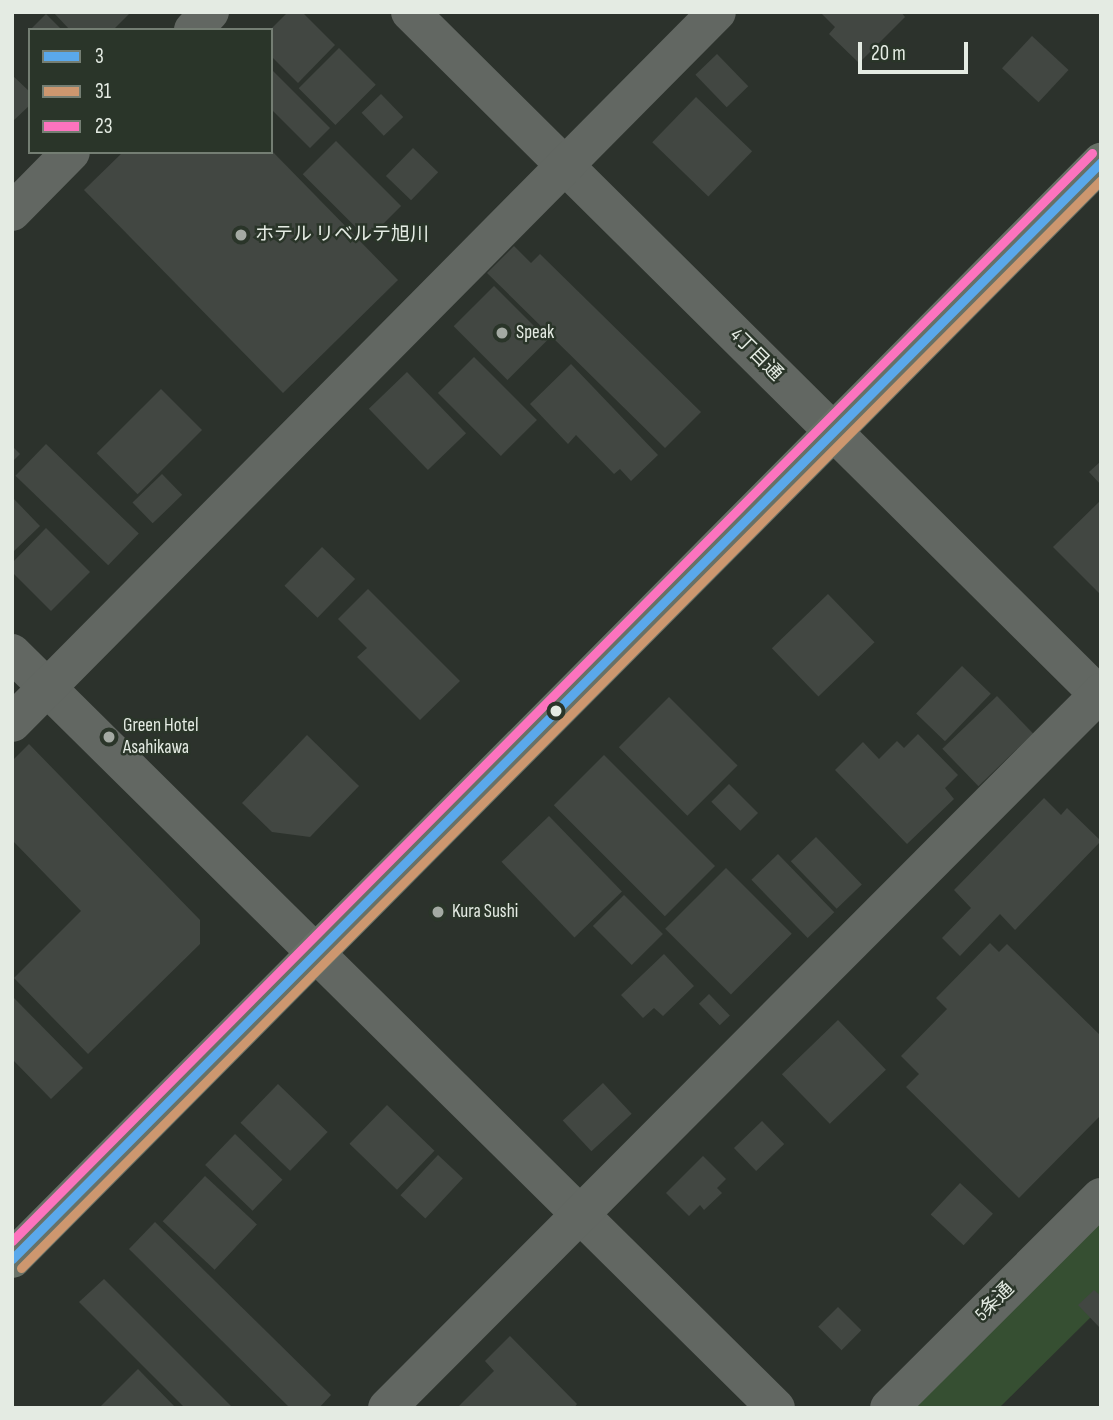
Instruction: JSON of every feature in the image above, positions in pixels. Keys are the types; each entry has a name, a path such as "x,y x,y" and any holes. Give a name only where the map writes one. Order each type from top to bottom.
{"highway":[{"path":"12,1259 1101,162"}],"street":[{"path":"195,28 210,12"},
{"name":"4丁目通","path":"410,12 1100,695"},
{"path":"12,723 717,12"},
{"path":"12,212 69,154"},
{"path":"12,653 776,1408"},
{"path":"387,1408 579,1213 1100,695"},
{"name":"5条通","path":"889,1408 1101,1197"}],"green space":[{"path":"1101,1197 1101,1307 999,1408 889,1408"}],"building":[{"path":"53,12 129,14 115,28 68,28"},
{"path":"288,12 302,12 335,45 298,83 273,58 272,28"},
{"path":"820,12 901,12 905,17 859,63 829,34 835,27"},
{"path":"46,14 60,28 32,28"},
{"path":"1032,36 1069,70 1039,102 1002,68"},
{"path":"339,48 376,85 335,125 299,88"},
{"path":"717,54 748,86 727,107 695,75"},
{"path":"273,71 330,128 310,148 273,111"},
{"path":"12,75 28,90 28,107 12,122"},
{"path":"381,94 403,117 384,136 362,113"},
{"path":"696,97 752,151 708,197 652,142"},
{"path":"336,141 401,206 368,239 303,174"},
{"path":"413,148 438,172 411,200 386,176"},
{"name":"ホテル リベルテ旭川","path":"273,152 398,280 283,393 84,190 121,154"},
{"path":"514,246 531,263 540,254 701,412 665,448 487,273"},
{"path":"494,286 548,340 507,380 454,326"},
{"path":"474,357 537,420 501,456 438,393"},
{"path":"571,364 658,455 631,481 620,469 614,474 576,435 568,444 530,404"},
{"path":"407,372 466,433 428,470 369,409"},
{"path":"161,389 202,430 138,494 97,453"},
{"path":"46,444 139,534 108,565 15,476"},
{"path":"12,446 20,454 12,462"},
{"path":"1101,461 1101,485 1089,472"},
{"path":"162,474 182,495 153,523 133,502"},
{"path":"12,497 40,526 12,553"},
{"path":"1101,500 1101,595 1053,547"},
{"path":"46,528 90,572 51,611 12,572 12,563"},
{"path":"322,547 355,579 318,618 284,586"},
{"path":"368,589 460,681 420,720 357,657 367,648 338,619"},
{"path":"828,594 875,642 818,696 772,648"},
{"path":"962,666 991,694 945,741 916,713"},
{"path":"997,696 1033,733 978,786 942,749"},
{"path":"669,697 738,766 687,816 619,747"},
{"path":"918,734 958,775 945,788 954,799 907,844 835,770 863,742 879,759 897,741 904,748"},
{"path":"307,735 359,786 310,837 272,832 242,803"},
{"path":"29,744 200,920 200,944 88,1054 14,978 81,911 12,840 12,761"},
{"path":"604,755 715,866 665,916 554,805"},
{"path":"729,784 758,813 740,831 711,802"},
{"path":"1044,798 1061,815 1067,808 1101,841 1015,930 1000,914 960,956 942,938 971,908 954,890"},
{"path":"549,816 622,892 574,937 502,862"},
{"path":"816,837 862,884 837,909 791,861"},
{"path":"778,854 834,912 808,938 751,880"},
{"path":"726,868 792,934 731,995 665,929"},
{"path":"624,895 663,934 632,965 593,926"},
{"path":"990,943 999,952 1007,944 1101,1036 1101,1115 1019,1198 906,1087 919,1074 901,1056 947,1009 936,998"},
{"path":"664,954 694,986 663,1016 654,1008 643,1018 621,995"},
{"path":"709,994 730,1016 720,1025 699,1004"},
{"path":"12,996 83,1068 51,1099 12,1059"},
{"path":"838,1020 886,1070 830,1124 782,1074"},
{"path":"603,1083 632,1114 591,1151 563,1121"},
{"path":"278,1084 328,1132 290,1171 240,1123"},
{"path":"387,1105 434,1151 397,1190 349,1144"},
{"path":"762,1121 784,1144 756,1171 734,1148"},
{"path":"235,1134 282,1180 253,1211 205,1165"},
{"path":"438,1155 463,1178 425,1218 400,1195"},
{"path":"703,1156 726,1179 717,1188 722,1193 704,1210 700,1205 689,1216 666,1193"},
{"path":"205,1176 257,1224 215,1270 163,1221"},
{"path":"960,1183 993,1214 964,1245 931,1214"},
{"path":"155,1222 331,1395 319,1408 290,1408 129,1249"},
{"path":"104,1279 233,1408 185,1408 79,1302"},
{"path":"1094,1290 1101,1296 1101,1329 1078,1305"},
{"path":"838,1307 861,1330 842,1350 818,1327"},
{"path":"510,1336 577,1404 574,1408 457,1408 494,1371 485,1361"},
{"path":"138,1369 176,1408 99,1408"}],"transit line":[{"name":"23","path":"12,1241 1092,153"},
{"name":"3","path":"12,1259 1101,162"},
{"name":"31","path":"21,1268 1101,180"}],"place":[{"name":"ホテル リベルテ旭川","path":"241,235"},
{"name":"Speak","path":"502,333"},
{"name":"Green Hotel Asahikawa","path":"109,737"},
{"name":"Kura Sushi","path":"438,912"}]}
